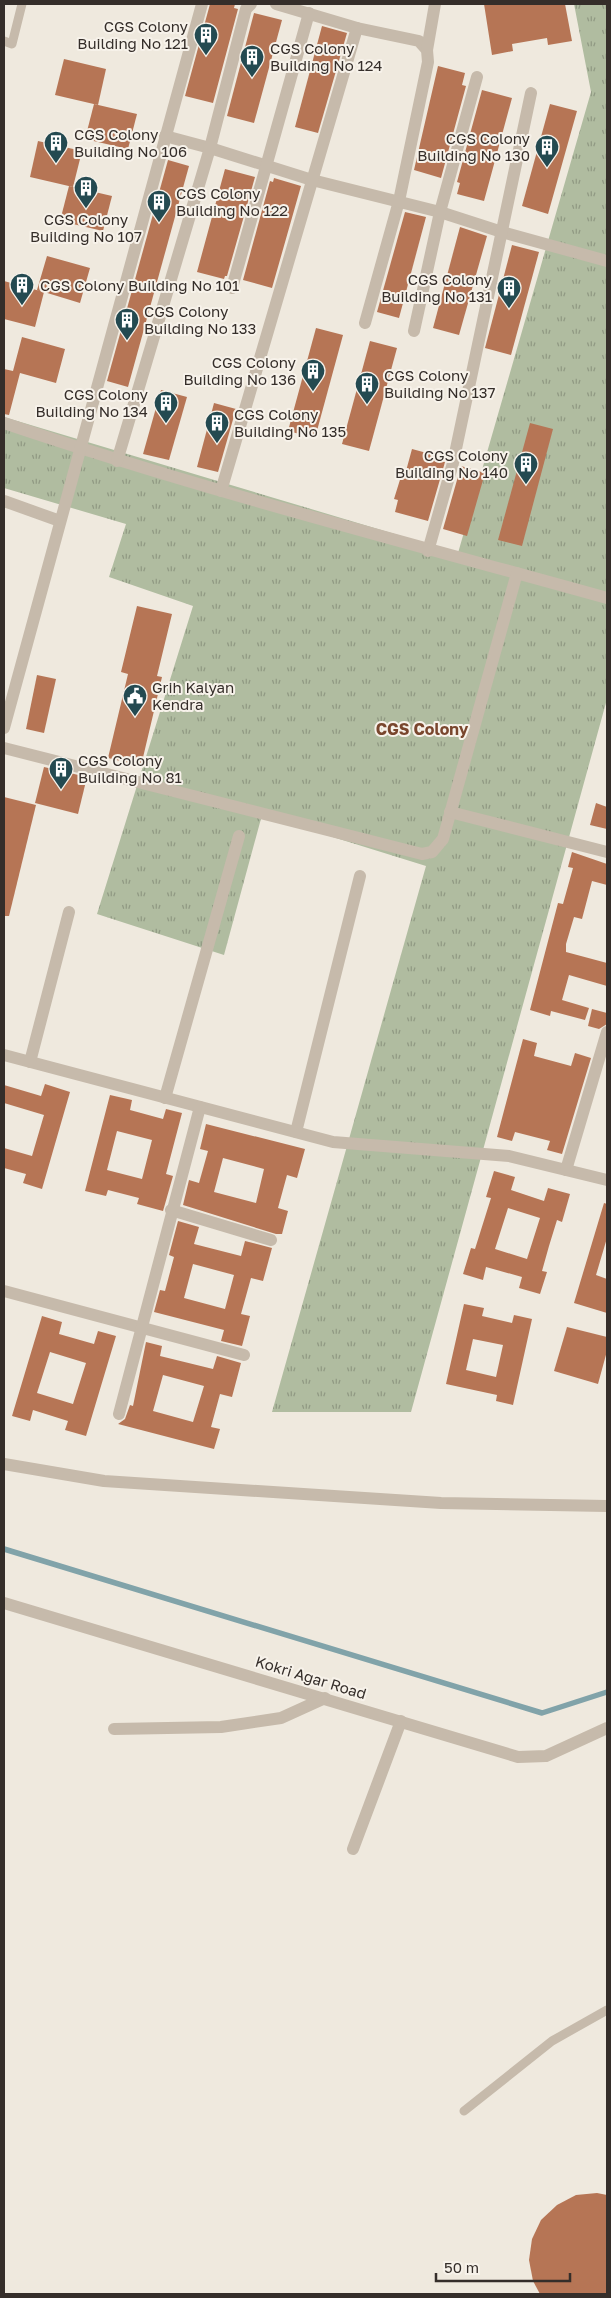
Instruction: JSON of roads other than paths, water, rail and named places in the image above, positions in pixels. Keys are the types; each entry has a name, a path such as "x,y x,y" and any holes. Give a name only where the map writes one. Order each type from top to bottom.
{"street":[{"path":"4,728 202,4"},
{"path":"117,461 210,148 246,9 251,4"},
{"path":"276,4 357,28 419,42 427,50"},
{"path":"365,323 399,201 428,62 427,50 435,4"},
{"path":"232,288 309,13"},
{"path":"222,491 357,28"},
{"path":"414,331 440,212 477,78"},
{"path":"428,551 454,464 531,93"},
{"path":"165,136 266,164 312,180 440,212 502,232 607,261"},
{"path":"4,423 117,461 428,551 607,598"},
{"path":"4,501 60,521"},
{"path":"4,748 422,854 432,852 443,839 517,573"},
{"path":"450,812 607,852"},
{"path":"165,1098 238,836"},
{"path":"296,1132 360,876"},
{"path":"30,1062 69,912"},
{"path":"566,1170 607,1032"},
{"path":"4,1055 333,1142 510,1156 607,1180"},
{"path":"119,1414 140,1326 200,1106"},
{"path":"172,1210 271,1240"},
{"path":"4,1291 244,1355"},
{"path":"4,1464 104,1481 441,1503 607,1506"},
{"name":"Kokri Agar Road","path":"4,1604 518,1757 546,1756 607,1728"},
{"path":"114,1729 221,1728 280,1718 325,1698"},
{"path":"353,1849 401,1721"}],"lane":[{"path":"4,41 12,44 22,4"},
{"path":"464,2111 552,2041 607,2010"}],"waterway":[{"path":"4,1549 542,1713 607,1692"}],"place":[{"name":"CGS Colony Building No 121","path":"206,56"},
{"name":"CGS Colony Building No 124","path":"252,78"},
{"name":"CGS Colony Building No 106","path":"56,164"},
{"name":"CGS Colony Building No 130","path":"547,168"},
{"name":"CGS Colony Building No 107","path":"86,209"},
{"name":"CGS Colony Building No 122","path":"159,223"},
{"name":"CGS Colony Building No 101","path":"22,306"},
{"name":"CGS Colony Building No 131","path":"509,309"},
{"name":"CGS Colony Building No 133","path":"127,341"},
{"name":"CGS Colony Building No 136","path":"313,392"},
{"name":"CGS Colony Building No 137","path":"367,405"},
{"name":"CGS Colony Building No 134","path":"166,424"},
{"name":"CGS Colony Building No 135","path":"217,444"},
{"name":"CGS Colony Building No 140","path":"526,485"},
{"name":"Grih Kalyan Kendra","path":"135,717"},
{"name":"CGS Colony Building No 81","path":"61,790"}],"district":[{"name":"CGS Colony","path":"422,729"}]}
